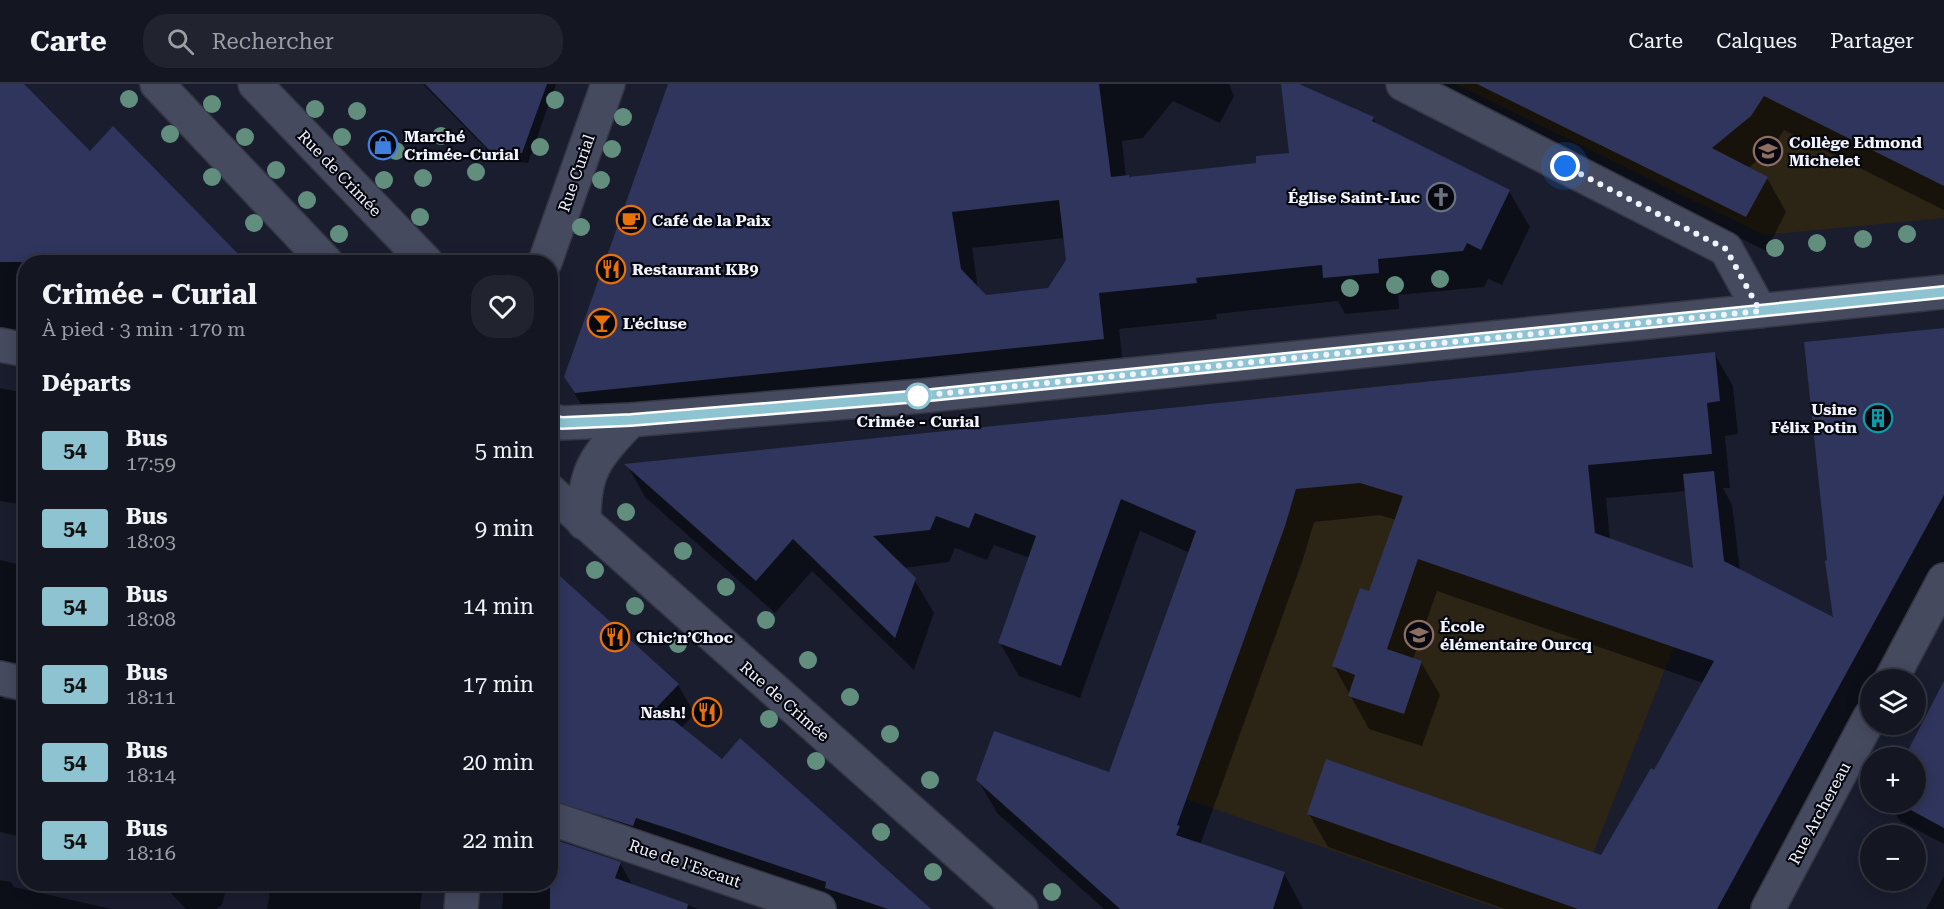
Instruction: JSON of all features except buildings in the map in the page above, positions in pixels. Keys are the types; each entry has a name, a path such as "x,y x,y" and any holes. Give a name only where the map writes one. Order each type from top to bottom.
{"street":[{"path":"158,84 319,255"},
{"name":"Rue de Crimée","path":"255,84 419,255"},
{"name":"Rue Curial","path":"547,255 608,84"},
{"path":"1403,84 1726,249 1760,311"},
{"path":"558,422 631,420 944,393 1944,292"},
{"path":"0,345 18,348"},
{"path":"584,523 584,494 590,470 607,446 631,420"},
{"name":"Rue de Crimée","path":"558,499 1021,909"},
{"path":"1897,669 1944,580"},
{"path":"0,678 18,682"},
{"name":"Rue Archereau","path":"1768,909 1860,735"},
{"name":"Rue de l'Escaut","path":"558,821 819,909"},
{"path":"461,909 462,891"}],"shaded area":[{"name":"Collège Edmond Michelet","path":"1456,84 1944,84 1944,218 1764,235"},
{"name":"École élémentaire Ourcq","path":"1420,382 1428,474 1703,572 1590,861 1602,909 1500,909 1109,772 1270,462 1263,398"}],"bus line":[{"name":"54","path":"558,422 631,420 921,396 1944,292"}],"place":[{"name":"Marché Crimée-Curial","path":"383,145"},
{"name":"Collège Edmond Michelet","path":"1768,151"},
{"name":"Église Saint-Luc","path":"1441,197"},
{"name":"Café de la Paix","path":"631,220"},
{"name":"Restaurant KB9","path":"611,269"},
{"name":"L'écluse","path":"602,323"},
{"name":"Crimée - Curial","path":"918,396"},
{"name":"Usine Félix Potin","path":"1878,418"},
{"name":"École élémentaire Ourcq","path":"1419,635"},
{"name":"Chic’n’Choc","path":"615,637"},
{"name":"Nash!","path":"707,712"}],"route":[{"path":"918,396 1760,311 1726,249 1565,166"}]}
